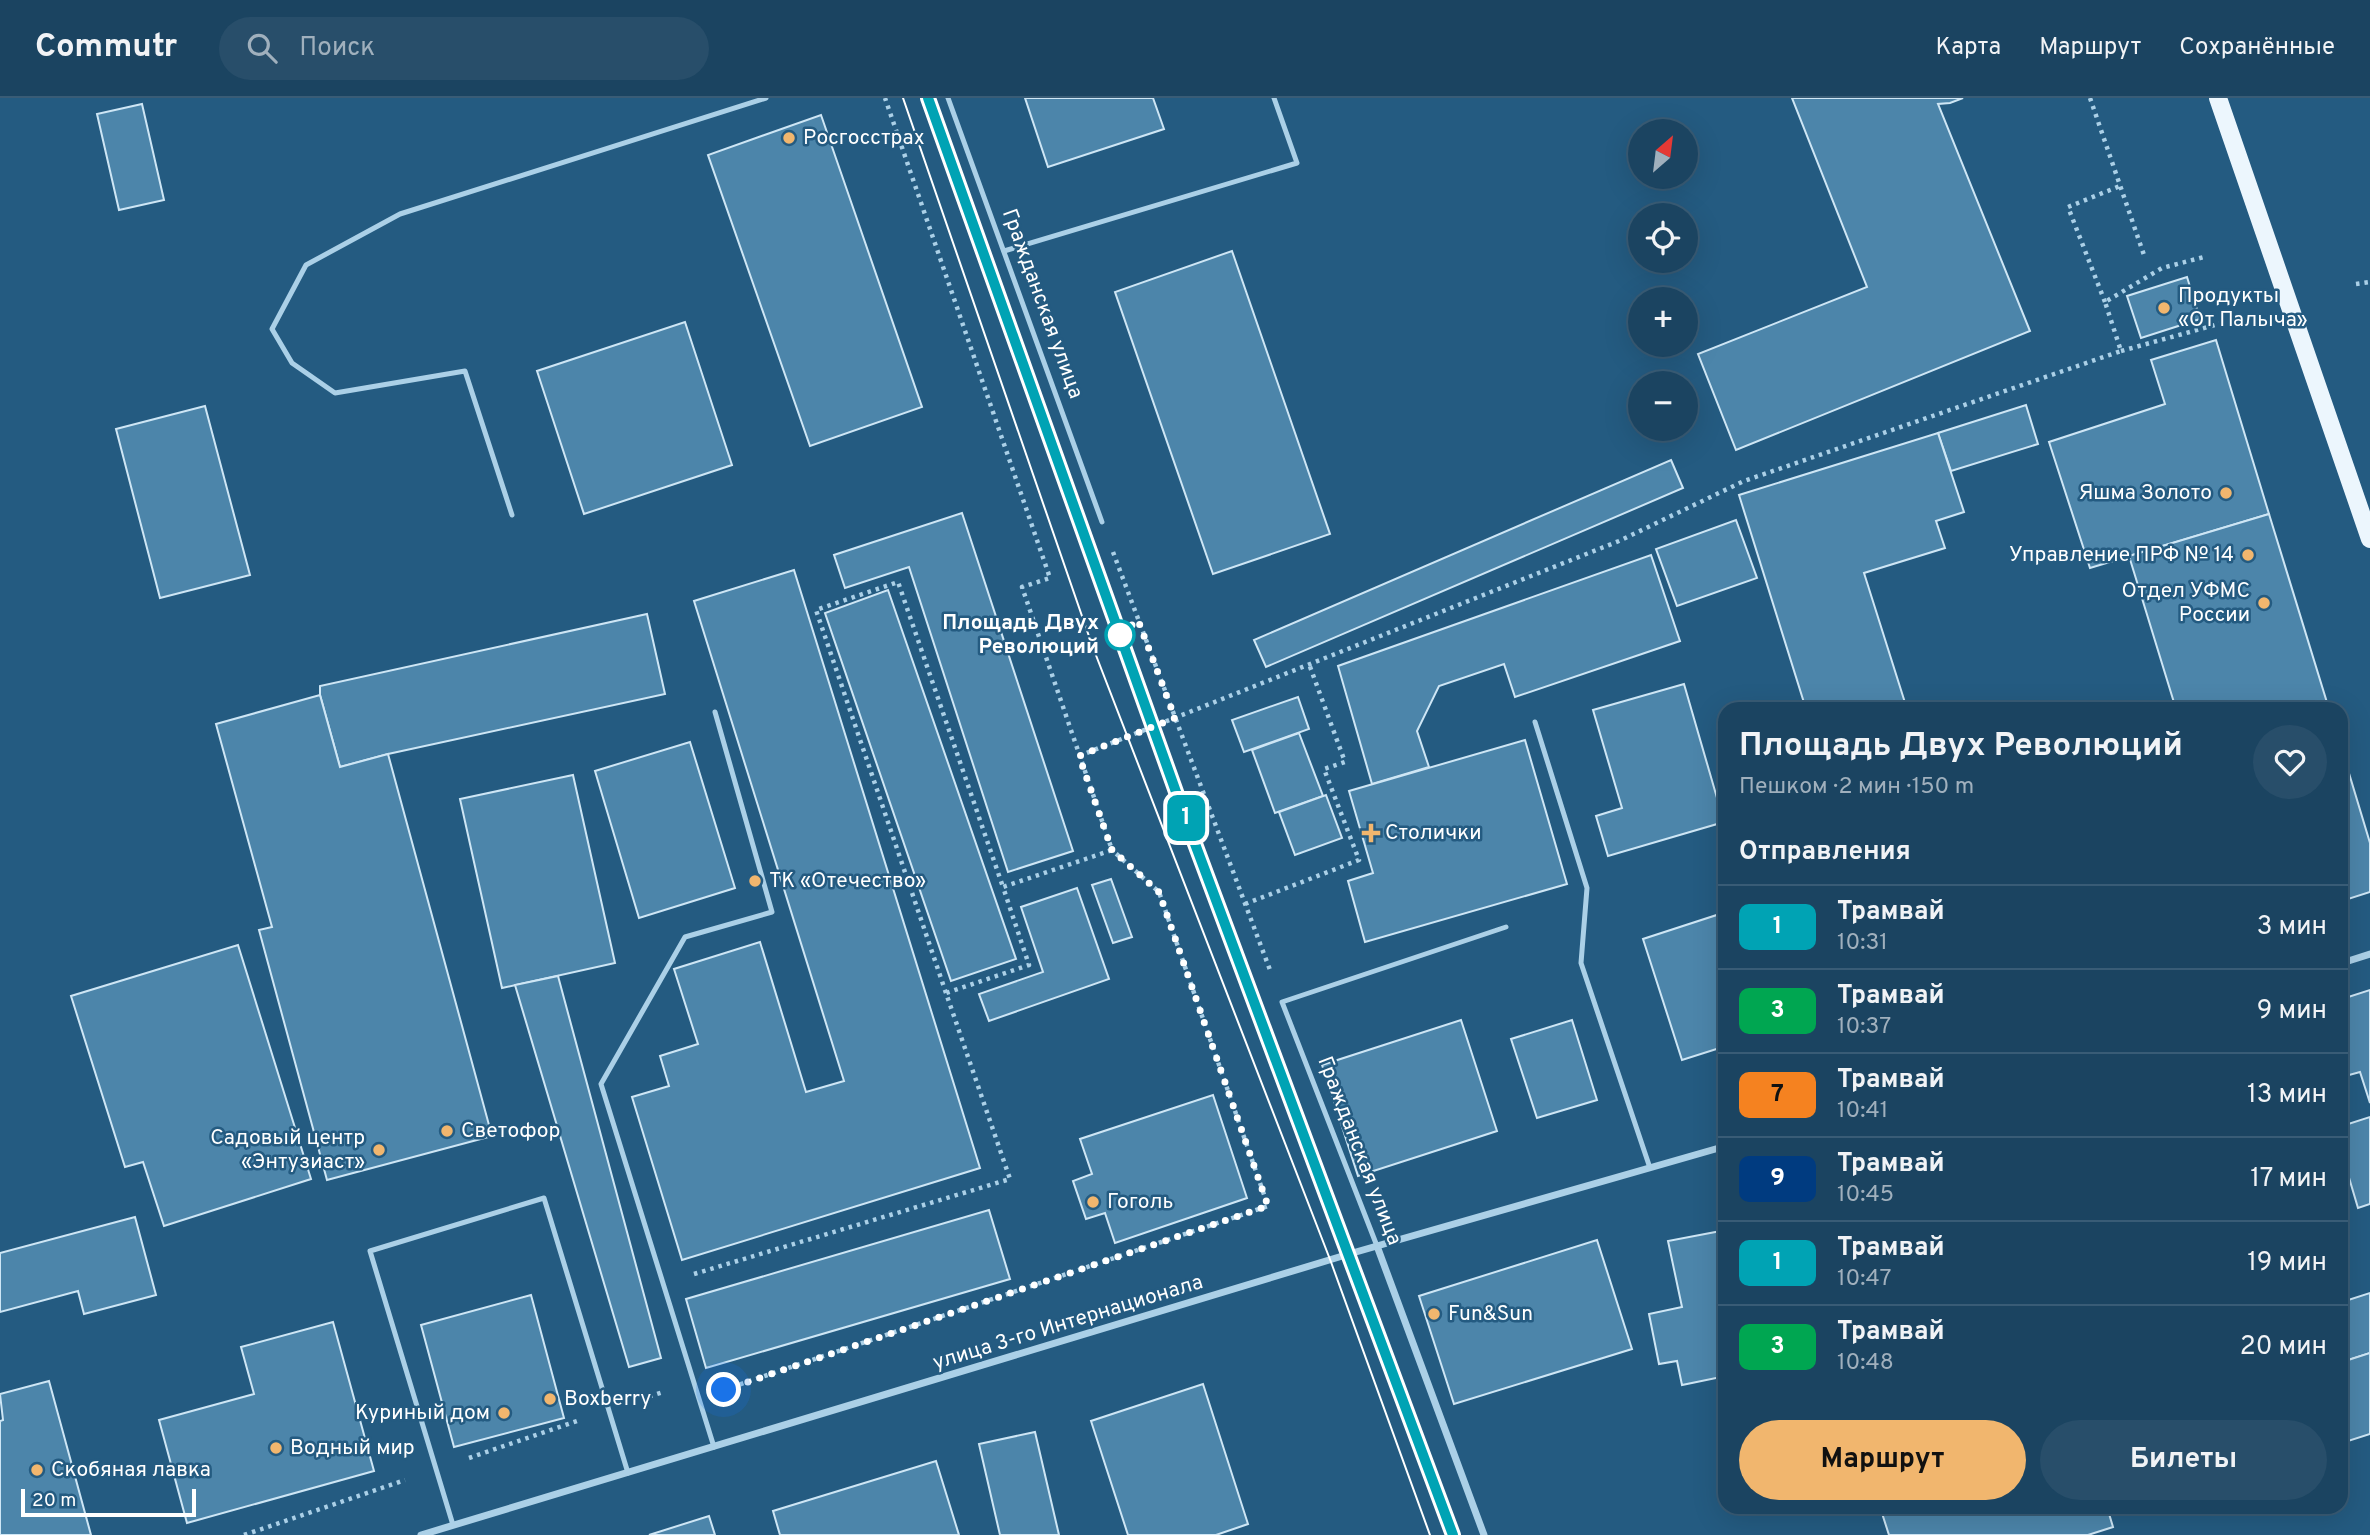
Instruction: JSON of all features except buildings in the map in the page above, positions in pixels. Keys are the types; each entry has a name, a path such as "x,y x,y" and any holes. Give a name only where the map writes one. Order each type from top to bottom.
{"main road":[{"path":"2218,98 2370,539"}],"street":[{"path":"2348,961 2370,954"},
{"name":"улица 3-го Интернационала","path":"421,1535 1377,1246 1718,1148"},
{"name":"Гражданская улица","path":"1377,1246 1484,1535"}],"lane":[{"path":"512,515 464,370 335,393 292,363 272,329 306,265 400,214 766,98"},
{"name":"Гражданская улица","path":"948,98 1101,522"},
{"path":"1004,251 1297,163 1274,98"},
{"path":"714,1447 601,1084 685,937 772,912 715,712"},
{"path":"1535,722 1587,888 1581,963 1650,1168"},
{"path":"1282,1002 1506,927"},
{"name":"Гражданская улица","path":"1282,1002 1377,1246"},
{"path":"453,1525 369,1251 544,1198 628,1472"}],"path":[{"path":"699,1399 1268,1206 1159,892 1112,850 1079,756 1022,587 1050,578 884,98"},
{"path":"2090,98 2145,258"},
{"path":"2120,186 2068,207 2121,351"},
{"path":"2105,302 2162,268 2204,257"},
{"path":"2356,284 2370,282"},
{"path":"1079,756 1619,541 1744,481 2121,351 2226,322"},
{"path":"1101,522 1282,1002"},
{"path":"663,1283 1010,1179 946,993 816,610 898,582 1029,965 946,993"},
{"path":"1245,904 1359,860 1324,769 1345,762 1309,664"},
{"path":"1003,887 1112,850"}],"tram line":[{"path":"903,98 1092,645 1331,1262 1430,1535"},
{"path":"928,98 1185,817 1453,1535"},
{"name":"1","path":"928,98 1185,817 1453,1535"}],"place":[{"name":"Росгосстрах","path":"789,138"},
{"name":"Продукты «От Палыча»","path":"2164,308"},
{"name":"Яшма Золото","path":"2226,493"},
{"name":"Управление ПРФ № 14","path":"2248,555"},
{"name":"Отдел УФМС России","path":"2264,603"},
{"name":"Площадь Двух Революций","path":"1120,635"},
{"name":"Столички","path":"1371,833"},
{"name":"ТК «Отечество»","path":"755,881"},
{"name":"Светофор","path":"447,1131"},
{"name":"Садовый центр «Энтузиаст»","path":"379,1150"},
{"name":"Гоголь","path":"1093,1202"},
{"name":"Fun&Sun","path":"1434,1314"},
{"name":"Boxberry","path":"550,1399"},
{"name":"Куриный дом","path":"504,1413"},
{"name":"Водный мир","path":"276,1448"},
{"name":"Скобяная лавка","path":"37,1470"}],"route":[{"path":"724,1390 1268,1206 1159,892 1112,850 1079,756 1175,718 1138,620 1120,635"}]}
